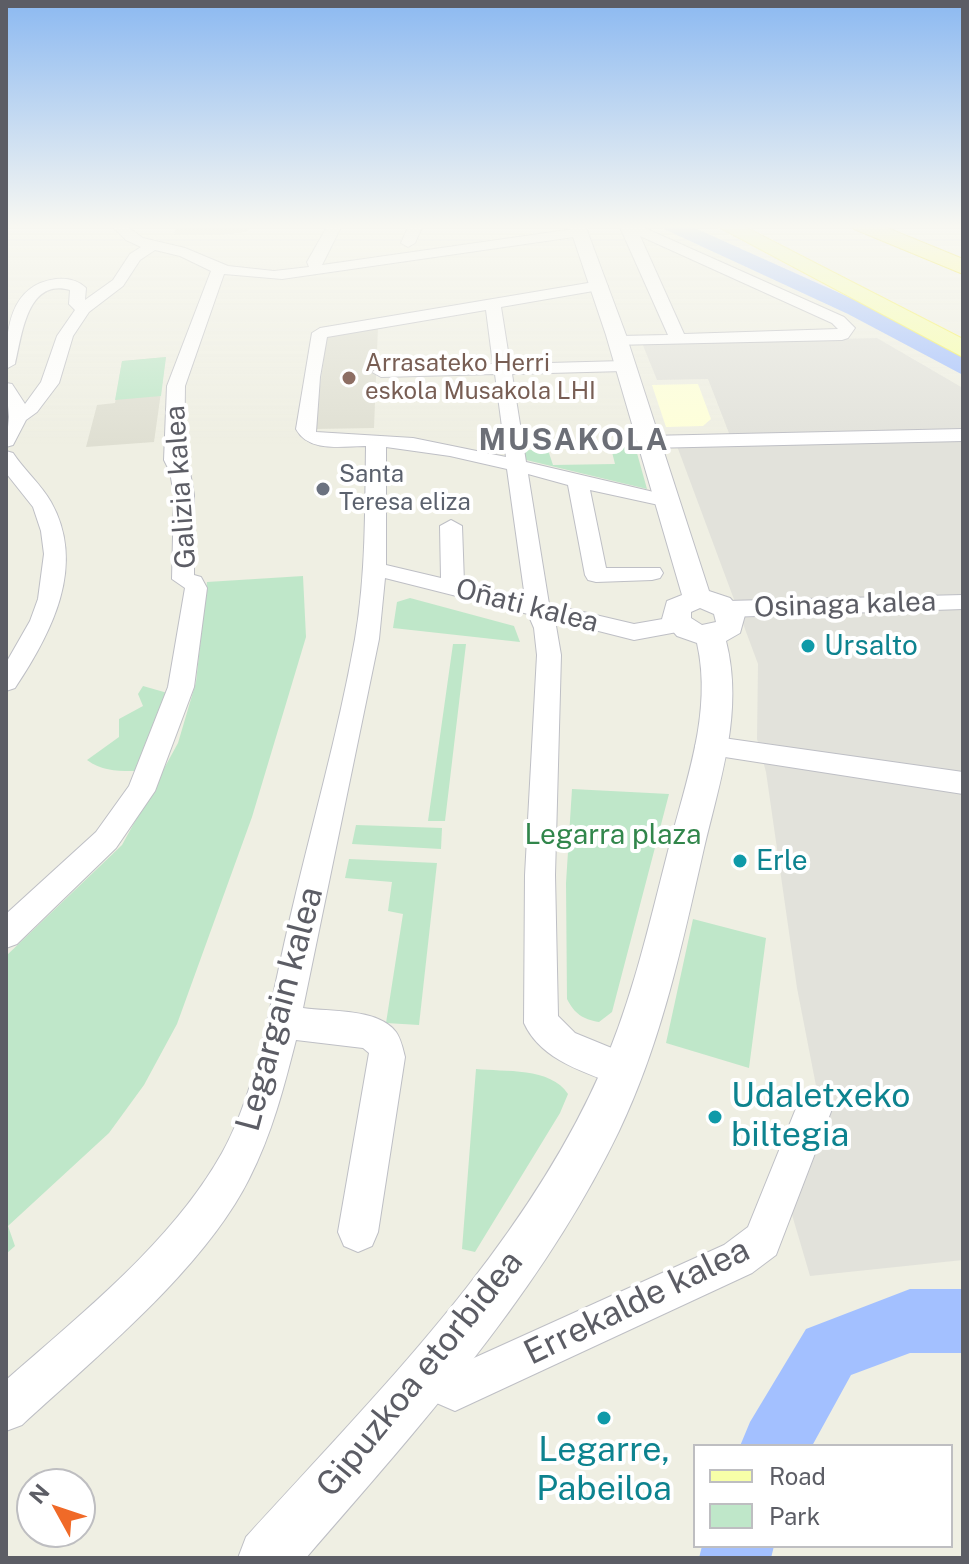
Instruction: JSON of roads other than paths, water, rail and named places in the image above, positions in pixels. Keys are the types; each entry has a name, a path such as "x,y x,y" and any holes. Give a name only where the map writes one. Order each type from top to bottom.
{"main road":[{"path":"865,298 963,349"}],"street":[{"path":"6,364 27,298"},
{"path":"77,298 77,304 83,309"},
{"path":"6,441 18,417 31,408 50,383 65,336 83,309 98,298"},
{"name":"Galizia kalea","path":"6,934 106,840 141,791 181,687 196,588 193,582 183,579 184,495 180,472 174,460 173,425 178,375 208,298"},
{"path":"525,298 320,333 305,429 309,436 317,440 376,440 420,445 668,501"},
{"name":"Gipuzkoa etorbidea","path":"267,1558 426,1377 488,1301 551,1205 602,1116 623,1070 658,972 709,746 719,675 604,298"},
{"path":"659,298 678,340"},
{"path":"618,341 842,335 847,328 788,298"},
{"path":"493,303 538,609 546,628 549,655 539,890 541,1023 563,1045 623,1070"},
{"path":"381,372 624,366"},
{"path":"6,388 15,399 18,417"},
{"path":"648,442 963,435"},
{"name":"Legargain kalea","path":"6,1409 116,1311 191,1230 235,1167 259,1112 283,1022 367,639 375,569 376,440"},
{"path":"6,682 48,611 56,574 44,509 13,466"},
{"path":"578,483 596,575 652,573"},
{"path":"451,526 453,588"},
{"name":"Oñati kalea","path":"375,569 634,632 703,617"},
{"name":"Osinaga kalea","path":"703,617 963,602"},
{"path":"709,746 963,783"},
{"path":"283,1022 371,1033 384,1044 387,1057 358,1232"},
{"name":"Errekalde kalea","path":"426,1377 455,1389 738,1259 762,1241 814,1109"}],"waterway":[{"path":"832,298 963,367"},
{"path":"775,1444 829,1352 910,1321 963,1321"},
{"path":"735,1558 738,1548"}],"place":[{"name":"Arrasateko Herri eskola Musakola LHI","path":"349,378"},
{"name":"Santa Teresa eliza","path":"323,489"},
{"name":"Ursalto","path":"808,646"},
{"name":"Erle","path":"740,861"},
{"name":"Udaletxeko biltegia","path":"715,1117"},
{"name":"Legarre, Pabeiloa","path":"604,1418"}],"district":[{"name":"MUSAKOLA","path":"574,441"}],"park label":[{"name":"Legarra plaza","path":"613,835"}]}
